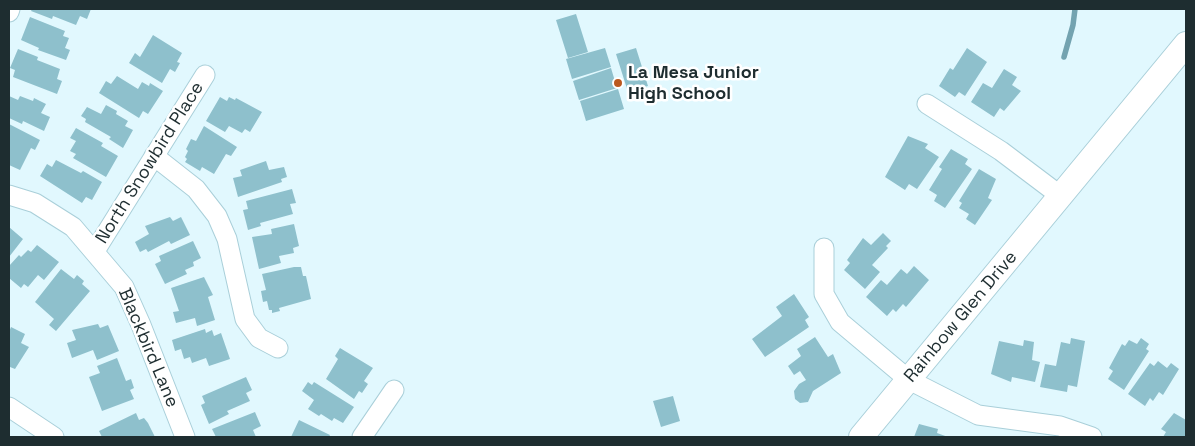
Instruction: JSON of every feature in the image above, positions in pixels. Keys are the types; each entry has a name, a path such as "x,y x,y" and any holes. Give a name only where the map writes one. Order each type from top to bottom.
{"street":[{"name":"Rainbow Glen Drive","path":"861,437 1062,197 1186,44"},
{"name":"North Snowbird Place","path":"95,251 205,75"},
{"path":"927,104 1001,151 1062,197"},
{"path":"154,156 196,189 217,216 227,239 245,319 258,338 278,348"},
{"name":"Blackbird Lane","path":"9,196 34,203 72,227 95,251 124,287 141,324 185,437"},
{"path":"824,248 824,294 840,322 909,380 978,415 1060,426 1092,437"},
{"path":"362,437 394,390"},
{"path":"9,407 54,437"}],"building":[{"path":"32,9 91,9 87,19 80,16 76,25 53,16 52,19 31,11"},
{"path":"576,14 588,52 568,58 556,20"},
{"path":"30,17 65,31 63,36 69,38 65,48 70,50 66,60 38,50 39,48 21,40"},
{"path":"153,35 182,53 177,62 180,63 175,72 170,69 162,83 129,63 135,53 140,57"},
{"path":"605,48 611,67 572,79 566,59"},
{"path":"636,48 648,86 628,92 616,54"},
{"path":"967,48 987,62 965,96 959,92 955,97 939,86 950,68 953,70"},
{"path":"18,49 38,57 37,60 60,69 57,79 62,81 57,94 13,77 15,70 10,68"},
{"path":"611,68 617,88 579,100 573,81"},
{"path":"1004,69 1017,77 1012,85 1021,91 1004,111 1000,108 994,117 971,102 983,83 992,88"},
{"path":"117,76 138,89 142,82 149,86 150,83 163,91 148,114 143,111 139,118 99,93 106,81 111,84"},
{"path":"618,89 624,109 586,121 580,101"},
{"path":"9,96 18,100 20,96 33,101 34,98 46,104 41,113 50,117 44,131 23,121 22,124 9,118"},
{"path":"220,97 227,101 229,97 235,100 236,98 262,112 250,132 245,129 242,133 229,126 225,132 206,121"},
{"path":"106,105 117,111 116,114 128,121 125,126 133,130 123,148 109,139 111,137 85,122 86,119 81,116 87,107 101,114"},
{"path":"9,124 40,140 35,150 31,148 20,170 9,165"},
{"path":"204,126 237,147 231,156 226,154 214,174 202,167 200,171 185,162 188,151 186,149 191,139 196,141"},
{"path":"76,128 103,143 101,146 118,156 106,177 73,158 76,154 70,151 76,141 70,138"},
{"path":"908,136 928,144 925,148 939,157 917,189 909,184 905,190 885,177"},
{"path":"951,149 968,159 965,164 972,169 945,208 934,201 937,195 929,190 942,169 939,167"},
{"path":"56,160 81,173 83,171 102,182 92,200 86,197 82,203 40,176 47,164 52,167"},
{"path":"266,161 269,170 284,167 287,177 281,179 282,182 238,197 233,178 242,176 240,170"},
{"path":"979,169 996,179 988,198 992,200 975,225 966,219 969,214 959,208 962,203 959,201"},
{"path":"292,189 296,203 290,204 293,214 260,223 261,226 248,230 243,210 248,209 246,201"},
{"path":"170,217 173,221 181,217 190,235 171,244 169,241 148,252 146,249 140,252 135,242 149,234 145,226"},
{"path":"294,224 299,246 293,248 294,253 279,256 281,263 259,269 252,237 272,234 271,229"},
{"path":"9,227 23,239 9,257"},
{"path":"883,233 891,241 886,246 888,248 872,265 880,272 865,289 844,270 850,263 847,260 863,238 871,245"},
{"path":"193,241 201,258 193,262 194,266 185,270 187,274 165,284 155,264 161,261 159,256"},
{"path":"37,245 59,262 44,280 38,275 28,287 24,284 21,288 9,278 9,266 19,255 21,257 28,250 31,252"},
{"path":"914,266 929,280 906,307 903,304 896,312 893,309 887,316 866,297 881,280 887,285 901,269 907,274"},
{"path":"301,267 303,276 306,276 311,299 279,308 280,311 272,313 272,310 269,310 267,301 263,302 261,291 266,290 262,274"},
{"path":"61,269 74,279 77,275 84,281 82,284 90,291 56,331 49,325 54,319 35,302"},
{"path":"204,277 213,295 208,297 215,320 197,326 195,318 176,323 173,312 179,311 171,288"},
{"path":"794,294 809,317 805,320 809,327 765,357 752,339 782,316 776,307"},
{"path":"98,324 100,328 108,325 119,351 97,360 93,350 72,358 67,343 76,340 72,330"},
{"path":"11,327 25,334 21,343 29,347 15,369 10,367 9,370 9,332"},
{"path":"205,329 206,333 212,330 214,336 221,333 230,359 209,366 206,358 192,363 190,357 184,359 181,349 175,351 172,340"},
{"path":"815,337 828,357 833,354 841,373 813,391 808,402 800,403 795,399 794,391 799,384 806,380 800,371 794,375 788,366 801,356 797,349"},
{"path":"1071,338 1085,341 1077,387 1068,385 1067,392 1040,387 1045,364 1056,366 1061,342 1070,344"},
{"path":"1141,338 1149,344 1146,349 1149,351 1124,390 1108,379 1113,371 1109,368 1122,344 1125,346 1129,340 1137,344"},
{"path":"1024,340 1034,342 1032,360 1040,362 1035,382 1012,377 1011,382 991,374 999,341 1023,346"},
{"path":"340,348 373,368 364,381 368,384 362,393 359,391 354,399 326,379 338,359 335,356"},
{"path":"117,358 126,381 131,379 134,388 130,390 134,399 102,411 89,377 100,373 97,366"},
{"path":"1158,361 1167,368 1171,363 1179,369 1163,395 1159,392 1153,401 1150,398 1145,406 1128,394 1150,363 1154,366"},
{"path":"246,377 252,390 246,393 250,401 227,411 229,414 209,424 201,405 205,403 202,396"},
{"path":"308,382 312,385 314,382 354,407 343,423 334,418 332,421 321,414 319,416 308,409 314,400 302,391"},
{"path":"673,396 680,421 661,427 653,401"},
{"path":"255,412 261,426 253,430 256,437 216,437 212,429"},
{"path":"136,413 139,420 144,418 148,423 155,437 102,437 99,431"},
{"path":"1174,413 1186,420 1186,437 1163,437 1166,432 1161,429"},
{"path":"299,420 330,435 329,437 291,437"},
{"path":"919,424 938,429 937,433 948,437 914,437"}],"waterway":[{"path":"1064,57 1073,25 1075,9"}],"place":[{"name":"La Mesa Junior High School","path":"618,83"}]}
